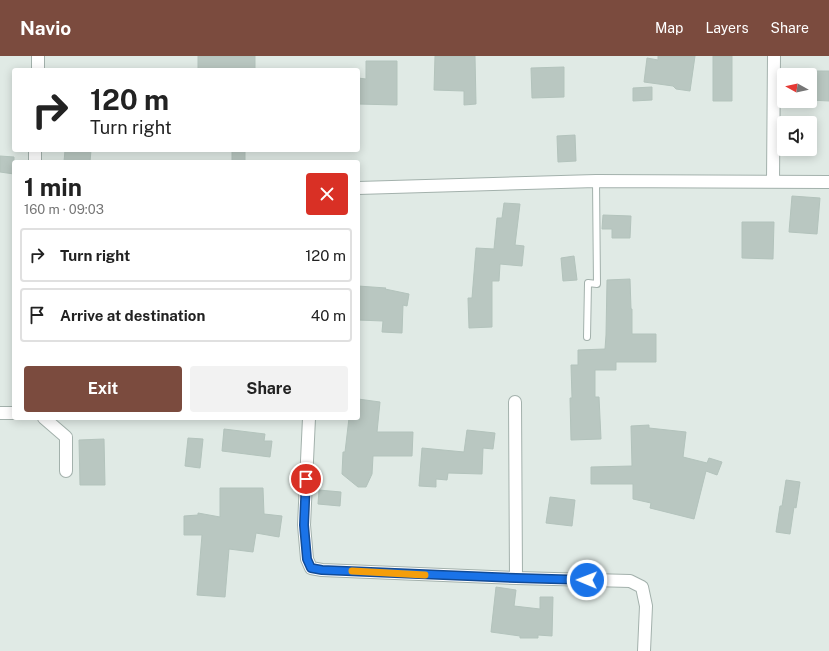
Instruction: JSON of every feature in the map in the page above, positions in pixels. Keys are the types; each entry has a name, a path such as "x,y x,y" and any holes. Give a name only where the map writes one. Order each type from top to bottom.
{"street":[{"path":"38,56 38,68"},
{"path":"773,181 774,56"},
{"path":"360,188 596,181 829,182"},
{"path":"515,402 516,578"},
{"path":"0,413 12,413"},
{"path":"46,420 66,437 66,471"},
{"path":"309,420 304,525 307,559 311,568 322,570 516,578 630,581 642,587 646,606 644,651"}],"lane":[{"path":"587,337 588,283 596,284 596,181"}],"building":[{"path":"198,56 255,56 255,68 198,68"},
{"path":"435,56 475,56 476,104 464,105 464,91 434,90"},
{"path":"658,56 695,56 690,91 676,89 673,86 644,82 647,58 658,60"},
{"path":"713,56 732,56 732,101 713,101"},
{"path":"366,61 397,61 397,105 360,104 360,78 366,79"},
{"path":"564,67 564,97 532,98 531,68"},
{"path":"817,71 829,71 829,101 817,100"},
{"path":"652,87 652,100 633,101 633,88"},
{"path":"575,135 576,161 558,162 557,136"},
{"path":"65,152 91,152 90,160 64,160"},
{"path":"232,152 245,152 245,160 232,160"},
{"path":"0,156 14,157 14,160 12,160 12,174 0,172"},
{"path":"792,196 820,198 817,234 789,232"},
{"path":"504,203 520,204 515,245 524,246 522,266 500,264 499,281 492,281 492,327 469,328 468,298 472,298 476,248 494,249 497,218 502,218"},
{"path":"603,215 631,216 630,238 612,238 612,229 602,229"},
{"path":"742,222 774,222 773,259 742,258"},
{"path":"574,256 577,280 563,281 561,258"},
{"path":"630,279 632,334 656,334 656,362 616,362 616,370 595,370 595,397 599,397 601,439 571,440 571,365 578,365 578,350 605,349 607,280"},
{"path":"360,286 386,288 385,289 409,294 407,306 403,305 402,333 382,332 383,321 360,320"},
{"path":"360,399 380,402 377,432 413,432 412,456 373,456 372,474 366,487 358,487 342,474 343,452 345,452 349,420 360,420"},
{"path":"649,425 649,428 686,432 683,457 707,463 709,458 722,462 717,475 706,471 694,519 650,508 651,503 633,499 633,484 591,484 591,467 632,466 631,426"},
{"path":"224,429 265,434 264,441 272,441 270,457 222,451"},
{"path":"467,430 495,433 493,449 483,448 482,474 448,473 447,480 436,479 436,487 419,486 422,448 464,452"},
{"path":"188,438 203,439 200,468 185,466"},
{"path":"104,439 105,485 80,485 79,440"},
{"path":"786,480 800,482 790,534 776,532"},
{"path":"220,488 263,488 264,514 282,516 279,537 256,533 253,552 229,549 225,597 197,595 202,535 184,535 184,516 198,515 198,513 220,517"},
{"path":"319,490 341,492 340,506 318,504"},
{"path":"550,497 575,500 572,526 546,523"},
{"path":"496,587 516,590 514,606 540,609 540,597 553,597 552,636 538,635 538,638 520,638 520,636 491,632"}],"slow traffic":[{"path":"352,571 425,575"}],"route":[{"path":"306,479 304,525 307,559 311,568 322,570 480,577 587,580"}]}
